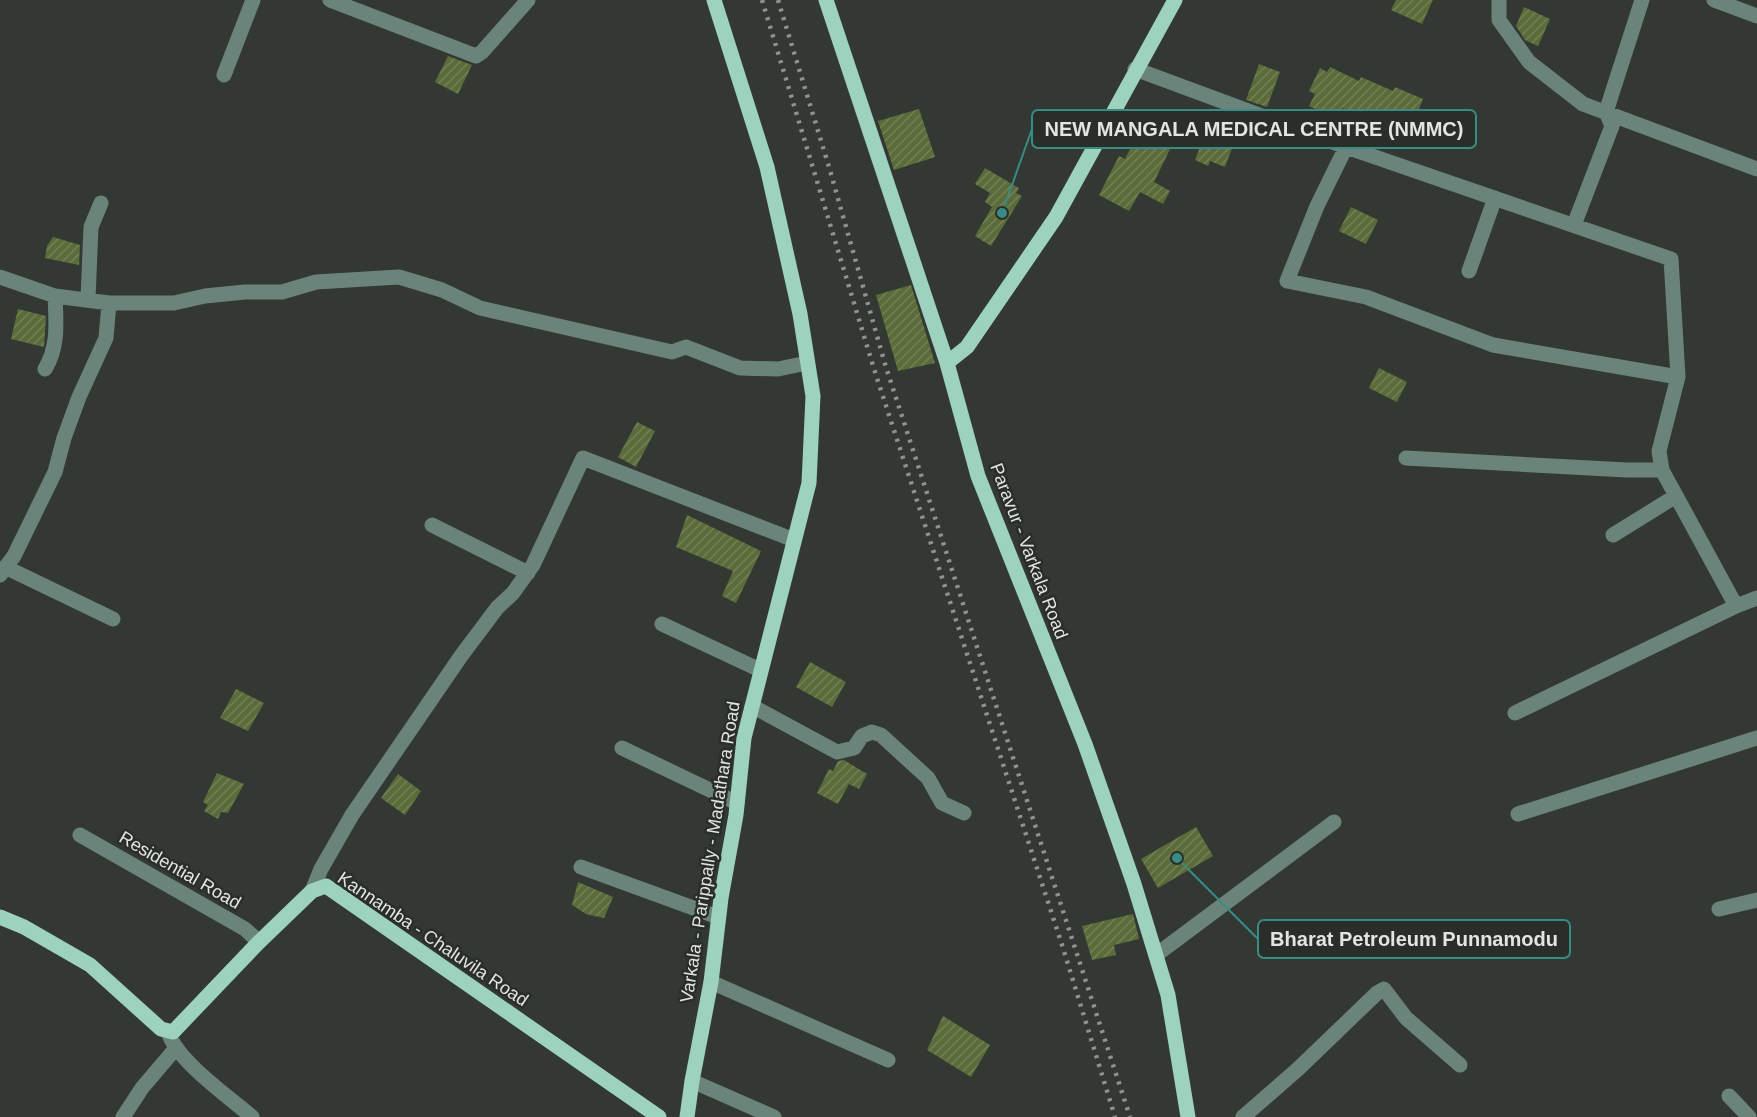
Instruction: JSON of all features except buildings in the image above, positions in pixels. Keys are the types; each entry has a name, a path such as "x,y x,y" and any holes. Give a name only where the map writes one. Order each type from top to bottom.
{"main road":[{"name":"Varkala - Parippally - Madathara Road","path":"687,1117 711,982 744,738 809,483 813,396 800,314 767,167 714,0"},
{"name":"Paravur - Varkala Road","path":"826,0 947,363 978,476 1085,744 1134,884 1168,995 1188,1117"},
{"path":"947,363 967,347 1056,217 1135,69 1175,0"},
{"name":"Kannamba - Chaluvila Road","path":"173,1032 259,942 312,891 326,886 659,1117"},
{"path":"0,917 24,927 90,965 161,1029 173,1032"}],"street":[{"path":"224,75 253,0"},
{"path":"330,0 476,56 528,0"},
{"path":"1499,0 1499,20 1529,62 1583,104 1757,169"},
{"path":"1574,225 1612,126 1606,112 1642,0"},
{"path":"1714,0 1757,16"},
{"path":"1135,69 1346,147 1671,259 1678,377 1659,451 1662,470 1736,606"},
{"path":"1346,147 1317,206 1287,281 1366,297 1493,345 1678,377"},
{"path":"1469,271 1495,198"},
{"path":"88,299 91,227 101,203"},
{"path":"0,277 56,296 109,303 174,303 205,296 245,292 282,292 316,282 399,277 442,290 480,308 672,352 687,347 740,368 778,369 807,363"},
{"path":"45,369 52,358 56,339 56,296"},
{"path":"109,303 106,338 79,398 55,472 14,556 3,571 113,619"},
{"path":"312,891 321,868 352,815 461,656 497,608 513,593 528,573 540,553 583,458 794,540"},
{"path":"1406,458 1662,470"},
{"path":"1613,535 1676,496"},
{"path":"432,525 528,573"},
{"path":"1515,712 1757,598"},
{"path":"662,624 760,670"},
{"path":"752,706 837,752 855,748 862,736 872,732 881,735 928,778 942,803 964,813"},
{"path":"1518,814 1757,738"},
{"path":"622,748 737,803"},
{"path":"1156,955 1334,822"},
{"name":"Residential Road","path":"80,835 245,929 259,942"},
{"path":"581,867 718,917"},
{"path":"1719,909 1757,900"},
{"path":"711,982 888,1060"},
{"path":"1243,1117 1384,989 1406,1018 1460,1065"},
{"path":"173,1032 170,1037 176,1048 252,1117"},
{"path":"123,1117 142,1088 176,1048"},
{"path":"692,1081 774,1117"},
{"path":"1729,1096 1749,1117"}],"railway":[{"path":"762,0 874,369 1063,948 1115,1117"},
{"path":"778,0 829,167 885,364 1130,1117"}],"place":[{"name":"NEW MANGALA MEDICAL CENTRE (NMMC)","path":"1002,213"},
{"name":"Bharat Petroleum Punnamodu","path":"1177,858"}]}
